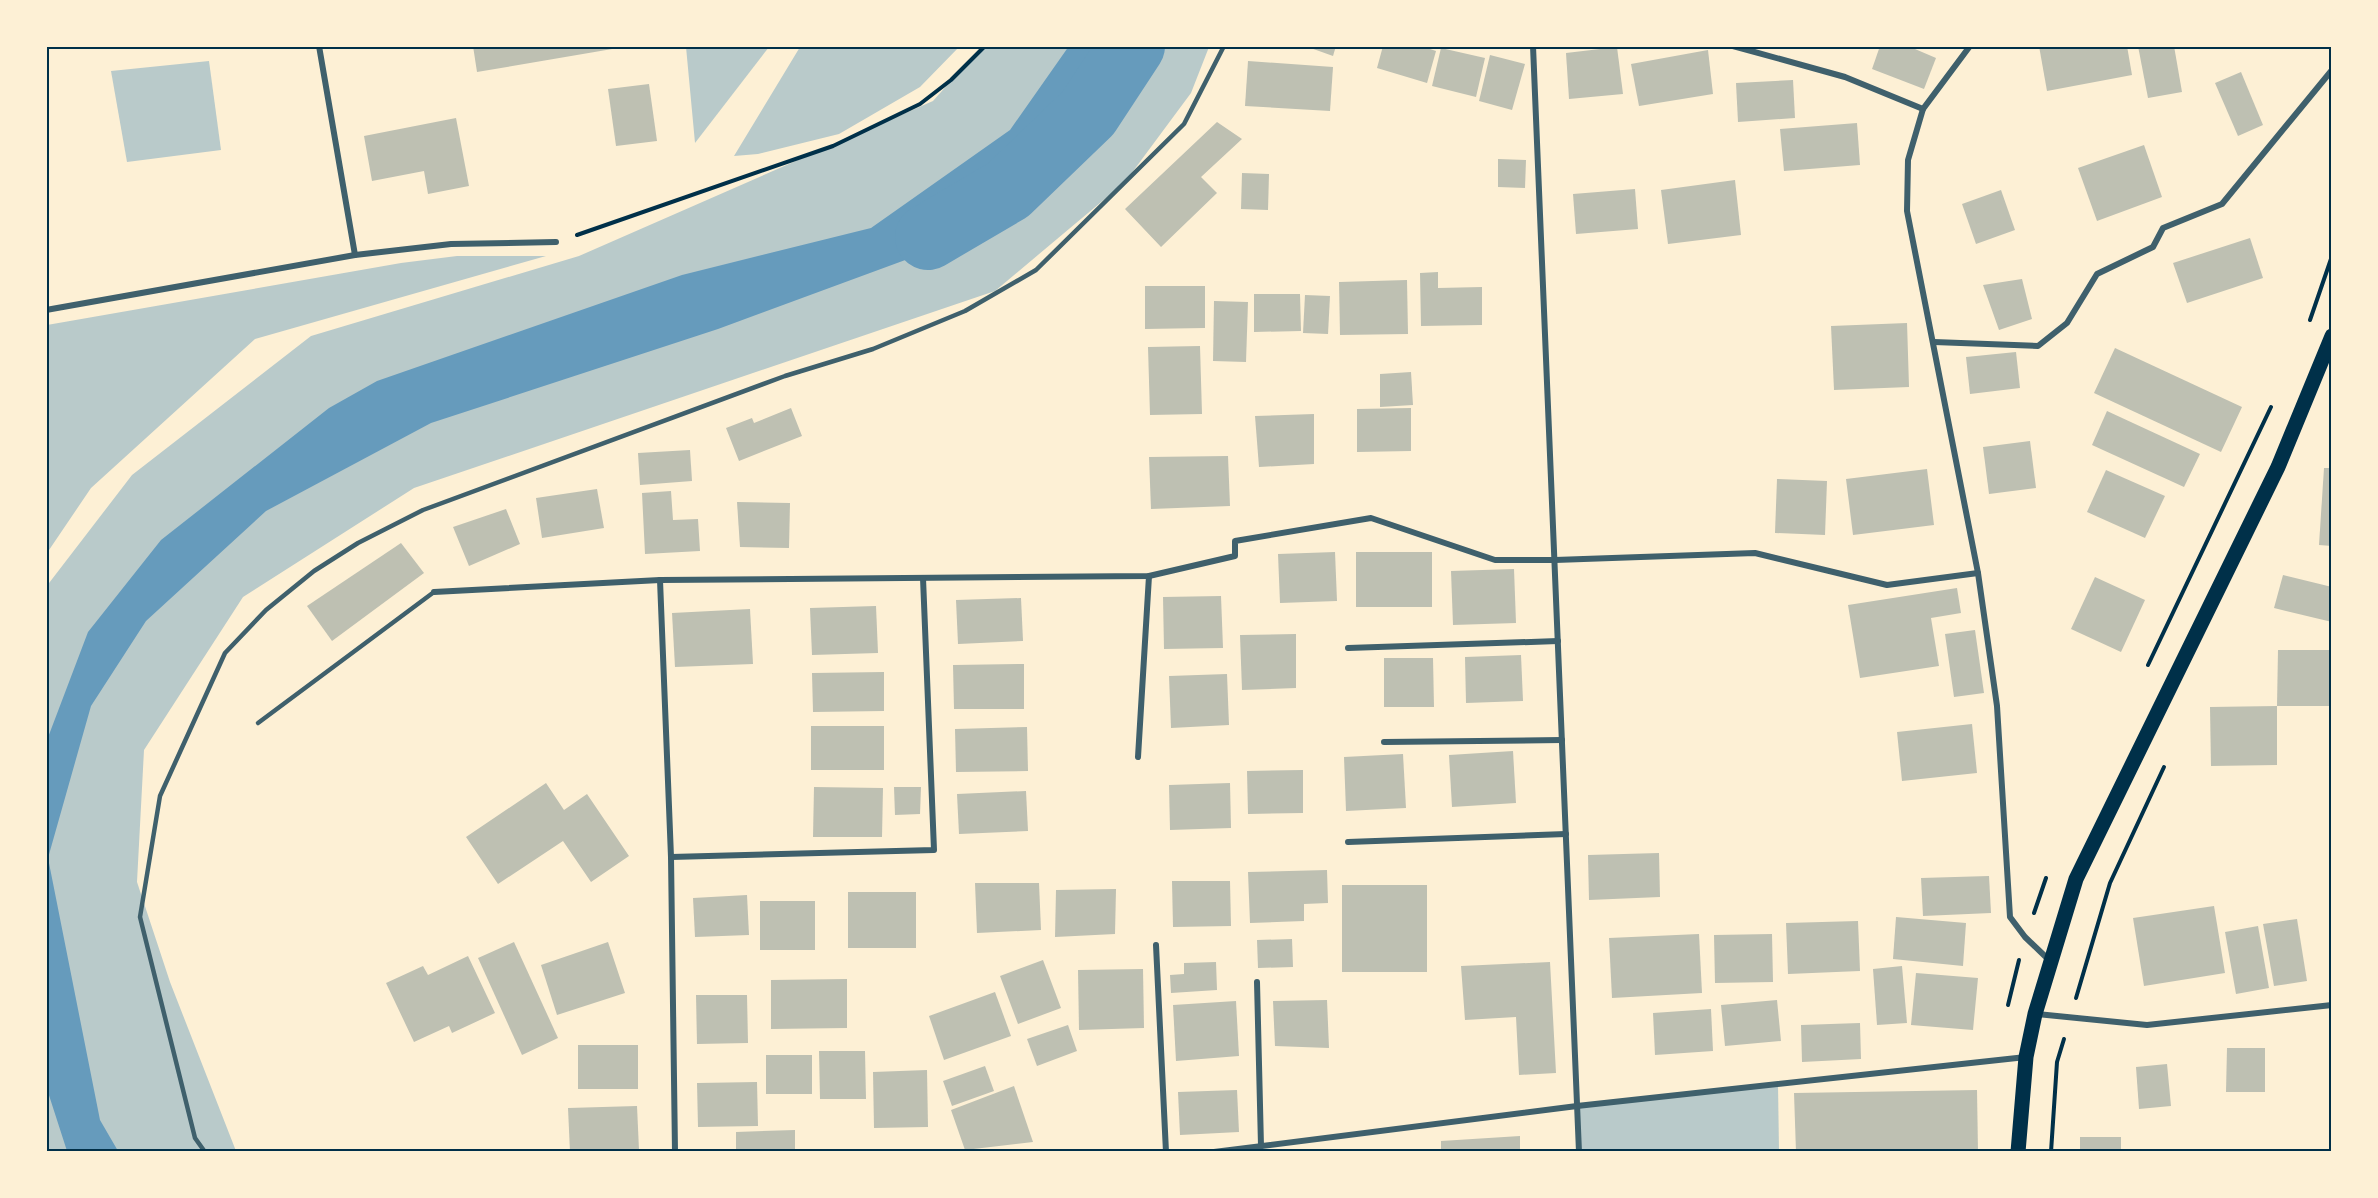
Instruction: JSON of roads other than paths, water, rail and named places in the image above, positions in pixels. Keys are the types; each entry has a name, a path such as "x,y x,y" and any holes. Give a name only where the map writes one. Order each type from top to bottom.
{"main road":[{"path":"2018,1152 2026,1057 2035,1014 2076,879 2278,467 2330,344"}],"street":[{"path":"319,46 355,255"},
{"path":"1533,46 1579,1152"},
{"path":"1733,46 1845,77 1923,109"},
{"path":"1970,46 1923,109 1908,160 1907,211 1978,573 1997,706 2010,917 2025,937 2052,962"},
{"path":"1934,342 2038,346 2067,323 2097,274 2153,247 2163,228 2222,204 2331,70"},
{"path":"46,310 355,255 451,244 556,243"},
{"path":"434,592 660,580 1149,576 1235,556 1235,541 1371,518 1495,560 1755,553 1887,585 1978,573"},
{"path":"1138,757 1149,576"},
{"path":"671,857 934,850 922,578"},
{"path":"660,580 671,857 675,1152"},
{"path":"1348,648 1558,641"},
{"path":"1384,742 1562,740"},
{"path":"1348,842 1566,834"},
{"path":"1156,945 1166,1152"},
{"path":"1257,982 1261,1146"},
{"path":"2035,1014 2147,1025 2331,1005"},
{"path":"1214,1152 1577,1106 2026,1057"},
{"path":"1283,1143 1283,1152"}],"lane":[{"path":"205,1152 195,1138 140,917 160,796 225,653 266,610 314,571 358,543 423,510 785,376 873,349 965,310 1036,270 1184,124 1224,46"},
{"path":"258,723 434,592"}],"water":[{"path":"1069,46 1136,47 1092,125 927,252 718,329 431,423 266,511 146,621 91,706 48,858 100,1120 118,1151 67,1151 46,1086 47,740 88,632 161,540 329,408 377,381 682,275 871,228 1010,130"}],"waterway":[{"path":"928,237 1008,190 1088,113 1132,46"}]}
